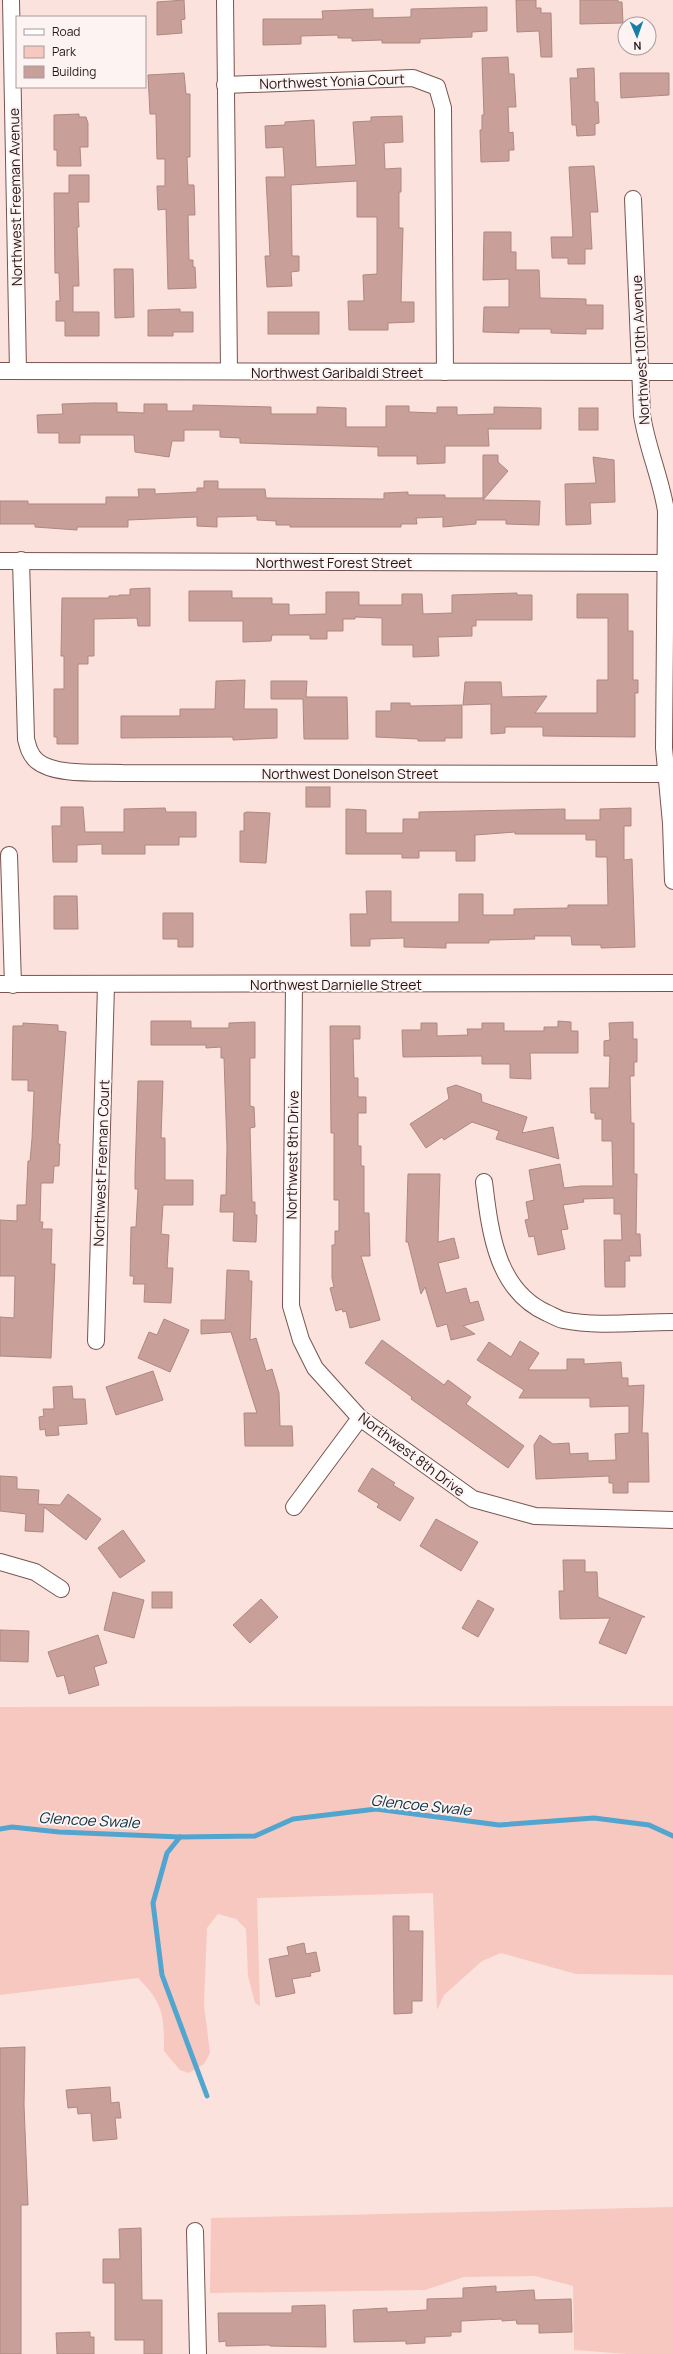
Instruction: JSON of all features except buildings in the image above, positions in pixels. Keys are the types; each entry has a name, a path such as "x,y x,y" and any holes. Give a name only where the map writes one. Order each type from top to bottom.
{"street":[{"name":"Northwest Freeman Avenue","path":"11,0 18,371"},
{"path":"225,0 229,371"},
{"name":"Northwest Yonia Court","path":"225,85 414,78 437,87 443,108 445,372"},
{"name":"Northwest 10th Avenue","path":"633,199 639,372 644,432 663,490 666,511 665,774 671,823 673,881"},
{"name":"Northwest Garibaldi Street","path":"0,371 673,372"},
{"name":"Northwest Donelson Street","path":"22,560 26,739 31,755 37,761 59,769 122,773 665,774"},
{"name":"Northwest Forest Street","path":"0,561 667,563"},
{"path":"7,985 9,855"},
{"name":"Northwest Darnielle Street","path":"7,985 673,983"},
{"name":"Northwest 8th Drive","path":"294,984 291,1306 301,1340 315,1368 360,1418 473,1499 535,1516 673,1520"},
{"name":"Northwest Freeman Court","path":"96,1341 106,985"},
{"path":"484,1182 496,1256 511,1283 533,1306 562,1320 585,1322 673,1322"},
{"path":"294,1507 360,1418"},
{"path":"0,1562 35,1572 61,1589"},
{"path":"195,2231 198,2354"}],"green space":[{"path":"673,1706 673,1975 576,1974 501,1953 482,1961 444,1995 437,2010 433,1893 257,1898 260,2006 255,2003 248,1976 246,1929 236,1919 218,1914 207,1928 204,2005 210,2053 204,2064 189,2073 180,2070 164,2051 164,2028 161,2011 153,1995 138,1978 0,1995 0,1707"},
{"path":"673,2207 673,2354 627,2354 574,2350 573,2286 535,2276 464,2277 425,2290 210,2293 211,2218"}],"waterway":[{"name":"Glencoe Swale","path":"0,1829 12,1827 59,1832 180,1837 255,1836 293,1819 376,1809 499,1825 594,1818 649,1825 673,1836"},
{"path":"180,1837 167,1853 153,1903 162,1975 207,2096"}]}
